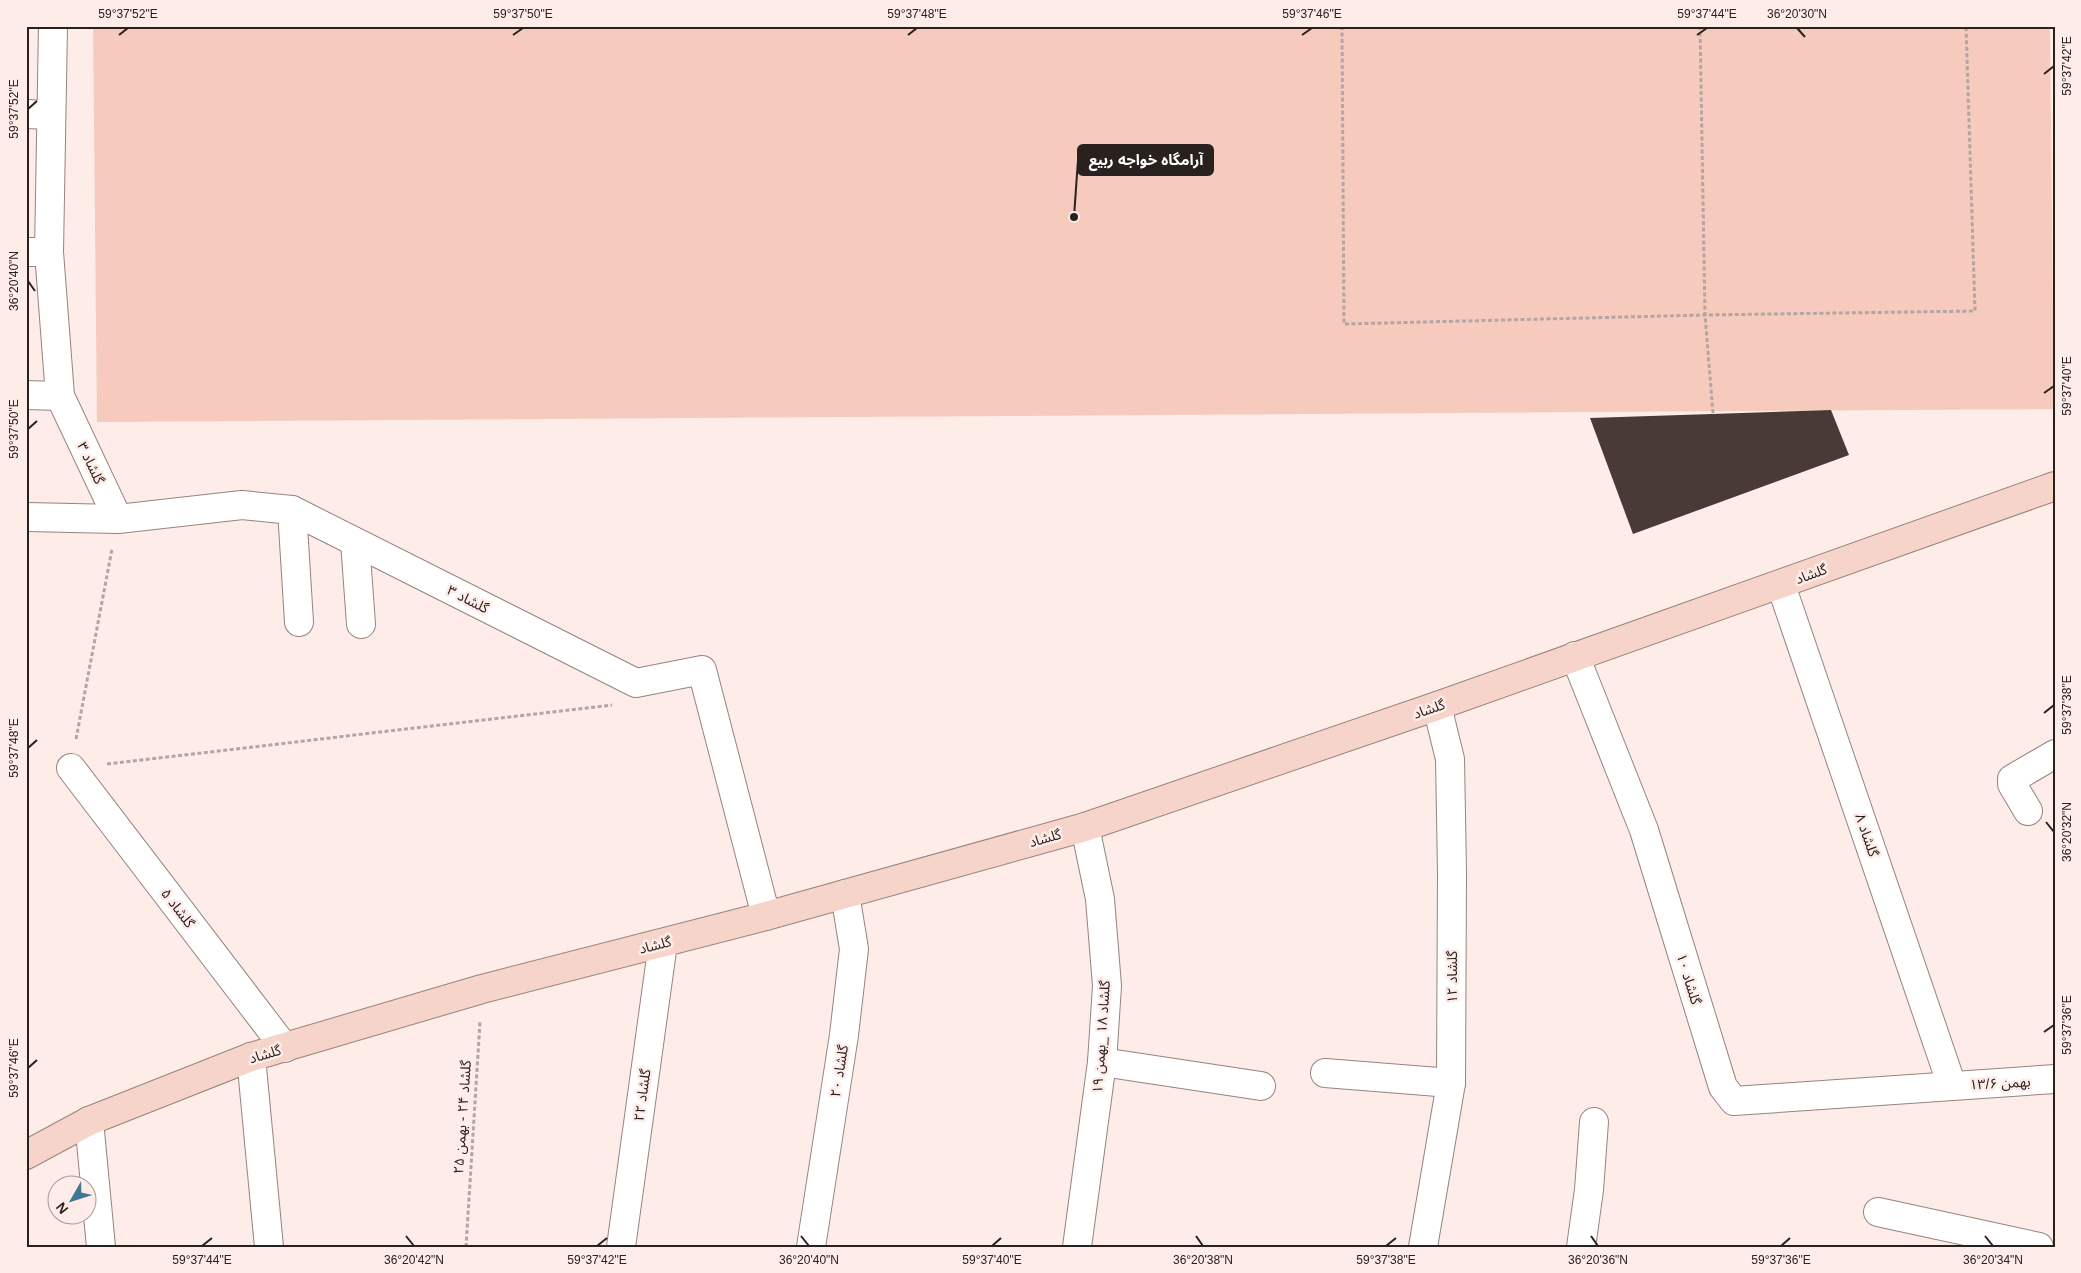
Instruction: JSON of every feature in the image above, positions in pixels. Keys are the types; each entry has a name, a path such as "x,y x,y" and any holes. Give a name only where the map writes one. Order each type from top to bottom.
{"street":[{"path":"26,395 60,396 38,252 39,114 54,26"},
{"name":"گلشاد ۳","path":"60,396 118,519 242,505 292,510 636,683"},
{"name":"گلشاد","path":"26,1155 89,1121 251,1057 482,989 766,916 1085,827 1438,706 2055,486"},
{"path":"292,510 299,622"},
{"path":"26,517 118,519"},
{"path":"355,542 361,624"},
{"name":"گلشاد ۸","path":"1781,584 1949,1077 1945,1086"},
{"name":"گلشاد ۱۰","path":"1575,656 1644,830 1723,1087 1734,1100 1945,1086"},
{"path":"636,683 702,670 766,916"},
{"name":"گلشاد ۱۲","path":"1423,1247 1451,1083 1452,873 1450,759 1438,706"},
{"path":"2028,811 2012,784 2012,779 2055,754"},
{"name":"گلشاد ۵","path":"71,768 285,1048"},
{"name":"گلشاد ۱۸ _بهمن ۱۹","path":"1076,1247 1102,1062 1107,986 1100,899 1085,827"},
{"name":"گلشاد ۲۰","path":"811,1247 844,1035 854,949 845,894"},
{"name":"گلشاد ۲۲","path":"621,1247 663,943"},
{"path":"251,1057 268,1247"},
{"path":"1102,1062 1261,1086"},
{"path":"1325,1073 1451,1083"},
{"name":"بهمن ۱۳/۶","path":"1945,1086 2055,1079"},
{"path":"89,1121 101,1247"},
{"path":"1581,1247 1589,1190 1594,1122"},
{"path":"1878,1212 2039,1247"}],"path":[{"path":"1342,26 1344,324 1705,315 1975,311 1966,26"},
{"path":"1700,26 1705,315 1713,412"},
{"path":"118,519 71,768 608,707 621,700 636,683"},
{"name":"گلشاد ۲۴ - بهمن ۲۵","path":"466,1247 482,989"}],"shaded area":[{"path":"93,26 2050,26 2054,409 97,422"}],"building":[{"path":"1831,410 1849,455 1633,534 1590,418"}],"place":[{"name":"آرامگاه خواجه ربیع","path":"1074,217"}]}
